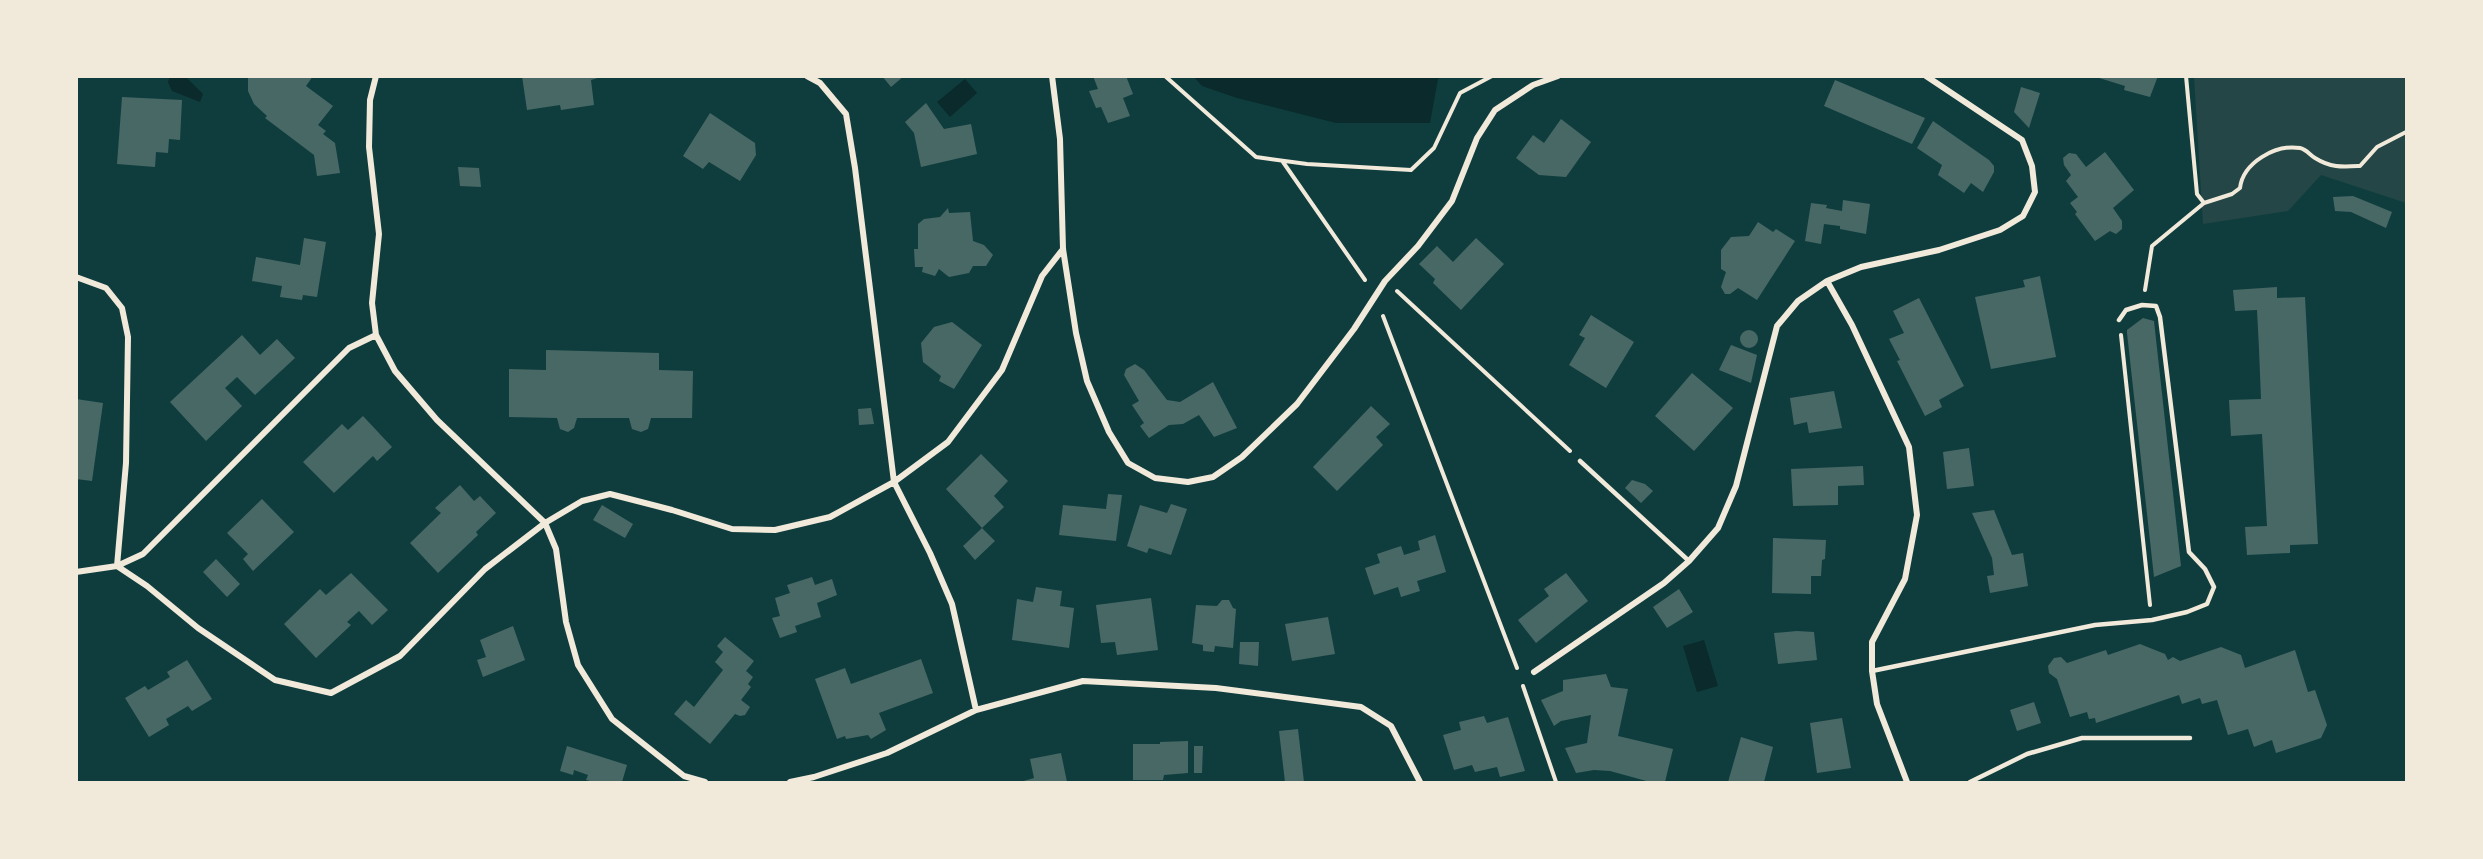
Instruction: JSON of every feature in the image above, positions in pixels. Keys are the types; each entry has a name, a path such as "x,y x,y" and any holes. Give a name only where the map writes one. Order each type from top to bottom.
{"street":[{"path":"376,76 370,100 369,147 379,234 372,303 376,335 395,371 437,420 545,523 556,549 566,622 578,665 612,719 684,776 705,783"},
{"path":"807,76 820,83 846,114 855,168 894,482 930,553 952,604 976,710"},
{"path":"1052,76 1060,139 1063,249 1076,333 1087,381 1108,432 1128,463 1155,478 1188,482 1213,477 1242,457 1297,404 1354,329 1385,281 1418,246 1452,201 1477,138 1495,110 1533,85 1558,76"},
{"path":"1534,672 1664,583 1689,561 1718,528 1736,486 1777,326 1798,301 1827,281 1861,267 1939,250 2000,230 2023,216 2035,192 2032,166 2022,140 1926,76"},
{"path":"117,566 147,586 198,628 274,680 331,693 400,656 485,569 545,523 582,501 610,494 732,529 775,530 830,517 894,482 948,442 1002,370 1042,276 1063,249"},
{"path":"76,277 106,288 122,308 128,337 126,463 117,566"},
{"path":"1827,281 1852,326 1909,447 1917,515 1905,579 1872,642 1872,671 1877,704 1907,783"},
{"path":"76,572 117,566 143,554 349,348 376,335"},
{"path":"790,783 887,753 976,710 1083,681 1216,688 1360,707 1391,726 1420,783"},
{"path":"679,783 684,776"}],"lane":[{"path":"1872,671 2095,625 2152,620 2187,612 2207,604 2214,587 2205,569 2189,552 2160,317 2156,306 2142,305 2126,310 2119,320"},
{"path":"1580,461 1689,561"},
{"path":"1970,783 2027,754 2082,738 2190,738"}],"path":[{"path":"1165,76 1256,157 1283,162 1411,170 1434,148 1460,93 1492,76"},
{"path":"2186,76 2197,194 2204,203"},
{"path":"2142,305 2152,246 2204,203 2232,194 2240,188 2242,176 2253,163 2281,148 2302,148 2334,168 2360,166 2378,147 2406,132"},
{"path":"1283,162 1376,296 1515,662"},
{"path":"1385,281 1580,461"},
{"path":"2119,320 2152,620"},
{"path":"1521,680 1556,783"}],"shaded area":[{"path":"170,77 186,77 203,94 200,102 172,91 168,82"},
{"path":"1194,77 1442,77 1438,79 1430,123 1336,123 1237,98 1202,86"},
{"path":"2194,77 2406,77 2406,203 2321,175 2288,211 2203,224"},
{"path":"965,79 977,93 950,117 937,102"},
{"path":"1704,640 1718,686 1697,692 1683,646"}],"building":[{"path":"248,76 313,76 306,86 333,106 318,125 326,131 323,134 335,143 340,173 317,176 314,155 265,118 267,116 254,104 248,91"},
{"path":"522,76 601,77 591,80 594,105 561,110 560,105 527,110"},
{"path":"882,76 904,76 891,87"},
{"path":"1093,76 1126,76 1133,94 1123,98 1130,116 1108,123 1101,107 1096,108 1089,91 1098,89"},
{"path":"2158,76 2150,97 2124,90 2125,86 2096,77"},
{"path":"1835,80 1925,118 1912,144 1824,106"},
{"path":"2021,87 2040,93 2029,128 2014,112"},
{"path":"122,97 182,100 180,140 169,139 168,153 156,152 155,167 117,164"},
{"path":"926,103 944,129 971,124 977,154 921,167 914,133 905,122"},
{"path":"710,113 755,143 756,155 740,181 709,162 703,169 683,156"},
{"path":"1561,119 1591,142 1566,177 1539,175 1516,158 1533,135 1544,143"},
{"path":"1933,121 1989,160 1994,166 1994,172 1983,192 1971,183 1964,193 1938,175 1942,165 1917,148"},
{"path":"2105,152 2134,190 2113,208 2122,221 2122,229 2116,234 2110,231 2095,241 2075,214 2077,212 2070,203 2078,197 2066,181 2071,175 2064,165 2063,158 2069,153 2076,154 2086,167"},
{"path":"458,167 479,168 481,187 460,186"},
{"path":"2353,196 2392,212 2386,228 2351,212 2335,211 2333,197"},
{"path":"1843,200 1870,204 1866,234 1824,224 1821,244 1805,241 1811,203 1827,205 1826,208 1842,211"},
{"path":"948,208 949,213 970,212 973,241 984,245 993,255 986,266 973,266 969,273 949,277 939,269 935,276 922,272 923,267 915,267 914,249 918,249 918,224 924,219 940,217"},
{"path":"1758,222 1773,232 1776,229 1795,241 1757,300 1738,288 1730,294 1725,294 1721,287 1726,272 1721,269 1721,250 1731,237 1749,236"},
{"path":"304,238 326,242 317,297 303,295 302,300 280,297 282,286 252,281 256,257 300,265"},
{"path":"1476,238 1504,264 1461,310 1433,283 1435,279 1419,264 1437,246 1453,262"},
{"path":"2040,276 2056,357 1991,369 1975,297 2025,287 2023,280"},
{"path":"2277,287 2277,298 2305,297 2318,544 2290,545 2290,553 2247,555 2245,527 2267,526 2262,434 2231,436 2229,400 2261,399 2257,310 2235,311 2233,290"},
{"path":"1919,298 1964,386 1939,400 1942,407 1925,416 1897,361 1900,360 1889,339 1904,333 1893,311"},
{"path":"1591,315 1634,342 1606,388 1569,365 1585,338 1579,335"},
{"path":"2143,318 2154,321 2181,566 2154,577 2127,333 2127,330"},
{"path":"952,322 982,345 954,389 939,381 941,376 923,362 921,343 934,327"},
{"path":"1749,330 1755,333 1758,339 1755,345 1749,348 1743,345 1740,339 1743,333"},
{"path":"242,335 260,355 277,339 295,358 255,395 237,377 225,388 242,406 206,441 170,402"},
{"path":"1731,345 1757,355 1751,383 1719,370"},
{"path":"546,350 659,353 659,370 693,371 692,418 651,418 648,429 641,432 632,429 629,418 577,418 574,428 568,432 560,429 557,418 509,417 509,369 546,370"},
{"path":"1135,364 1144,370 1167,400 1180,402 1213,382 1237,428 1214,437 1199,415 1183,424 1169,425 1149,438 1140,426 1144,423 1132,405 1139,401 1124,375 1126,369"},
{"path":"1692,373 1733,408 1694,451 1655,416"},
{"path":"1834,391 1842,428 1809,433 1807,422 1794,425 1790,398"},
{"path":"76,399 103,403 92,481 76,479"},
{"path":"1371,406 1390,424 1376,437 1383,445 1337,491 1313,467"},
{"path":"871,408 874,424 859,425 858,409"},
{"path":"363,416 392,447 377,461 373,456 334,493 303,462 342,424 348,430"},
{"path":"1969,448 1974,486 1947,489 1943,452"},
{"path":"981,454 1008,481 994,496 1004,507 982,528 946,489"},
{"path":"1863,466 1864,485 1838,486 1838,505 1793,506 1791,469"},
{"path":"1632,480 1645,484 1653,491 1641,503 1625,488"},
{"path":"460,485 474,501 480,496 496,513 476,532 478,535 438,573 410,543 441,513 435,508"},
{"path":"1108,494 1122,495 1116,541 1059,535 1063,505 1106,509"},
{"path":"262,499 294,532 253,571 243,559 248,554 227,533"},
{"path":"1171,504 1187,509 1171,555 1149,548 1147,553 1127,546 1140,505 1167,513"},
{"path":"602,505 633,524 625,538 593,520"},
{"path":"1994,510 2012,555 2023,553 2028,586 1990,593 1987,576 1994,575 1992,558 1972,513"},
{"path":"982,528 995,541 975,560 963,546"},
{"path":"1435,535 1446,572 1417,581 1420,591 1401,597 1398,587 1374,595 1365,568 1380,563 1377,554 1401,546 1404,555 1420,550 1418,541"},
{"path":"1773,538 1826,540 1821,576 1811,576 1811,594 1772,593"},
{"path":"216,559 240,584 227,597 203,572"},
{"path":"351,573 388,610 372,625 359,611 347,622 351,625 316,658 284,624 320,589 326,595"},
{"path":"1566,573 1588,601 1536,643 1518,620 1549,596 1544,589"},
{"path":"812,577 815,585 832,579 837,595 817,603 821,617 795,626 797,632 780,638 772,618 780,616 775,598 790,593 787,585"},
{"path":"1036,587 1062,591 1060,606 1074,608 1069,648 1012,640 1017,599 1033,602"},
{"path":"1679,589 1693,612 1667,628 1653,607"},
{"path":"1151,598 1158,650 1117,655 1115,642 1101,643 1096,605"},
{"path":"1222,600 1229,600 1236,609 1233,648 1215,646 1214,652 1203,651 1203,645 1192,643 1196,605 1217,606"},
{"path":"1328,617 1335,654 1292,661 1285,624"},
{"path":"513,626 525,660 483,677 477,660 486,657 480,640"},
{"path":"1814,632 1817,660 1778,664 1774,633"},
{"path":"725,637 754,661 746,671 753,677 748,684 751,687 741,700 750,707 745,715 735,714 710,744 674,714 686,700 694,707 723,670 715,662 723,652 717,646"},
{"path":"1240,642 1259,642 1258,666 1239,664"},
{"path":"2140,644 2165,654 2168,660 2173,657 2180,661 2221,647 2241,655 2245,668 2295,650 2308,692 2315,690 2327,725 2321,738 2276,753 2272,740 2254,747 2248,729 2228,735 2217,700 2202,704 2200,698 2182,704 2179,695 2096,723 2095,718 2089,719 2087,712 2070,717 2057,679 2049,673 2048,666 2054,658 2061,657 2067,663 2106,650 2108,655"},
{"path":"921,659 933,693 879,713 886,730 871,739 868,735 846,739 845,736 837,739 815,679 845,668 851,684"},
{"path":"187,660 212,699 192,711 188,706 166,719 169,725 149,737 125,698 145,686 148,690 170,677 167,672"},
{"path":"1606,674 1611,687 1628,689 1618,736 1673,749 1665,782 1650,782 1610,771 1594,770 1576,773 1565,748 1587,743 1591,715 1561,721 1554,726 1541,700 1563,691 1563,680"},
{"path":"2034,702 2041,723 2017,731 2010,710"},
{"path":"1484,716 1487,723 1508,717 1525,771 1500,777 1497,767 1475,772 1472,765 1454,770 1443,735 1461,730 1459,722"},
{"path":"1842,718 1851,768 1817,773 1810,723"},
{"path":"1298,729 1304,782 1285,782 1279,731"},
{"path":"1741,737 1773,747 1764,782 1728,782"},
{"path":"1188,741 1188,773 1164,775 1163,780 1133,780 1133,744"},
{"path":"567,746 627,765 622,782 594,782 586,780 588,775 574,770 573,775 560,771"},
{"path":"1194,746 1203,746 1202,773 1194,773"},
{"path":"1061,753 1067,782 1020,782 1034,778 1030,759"}]}
